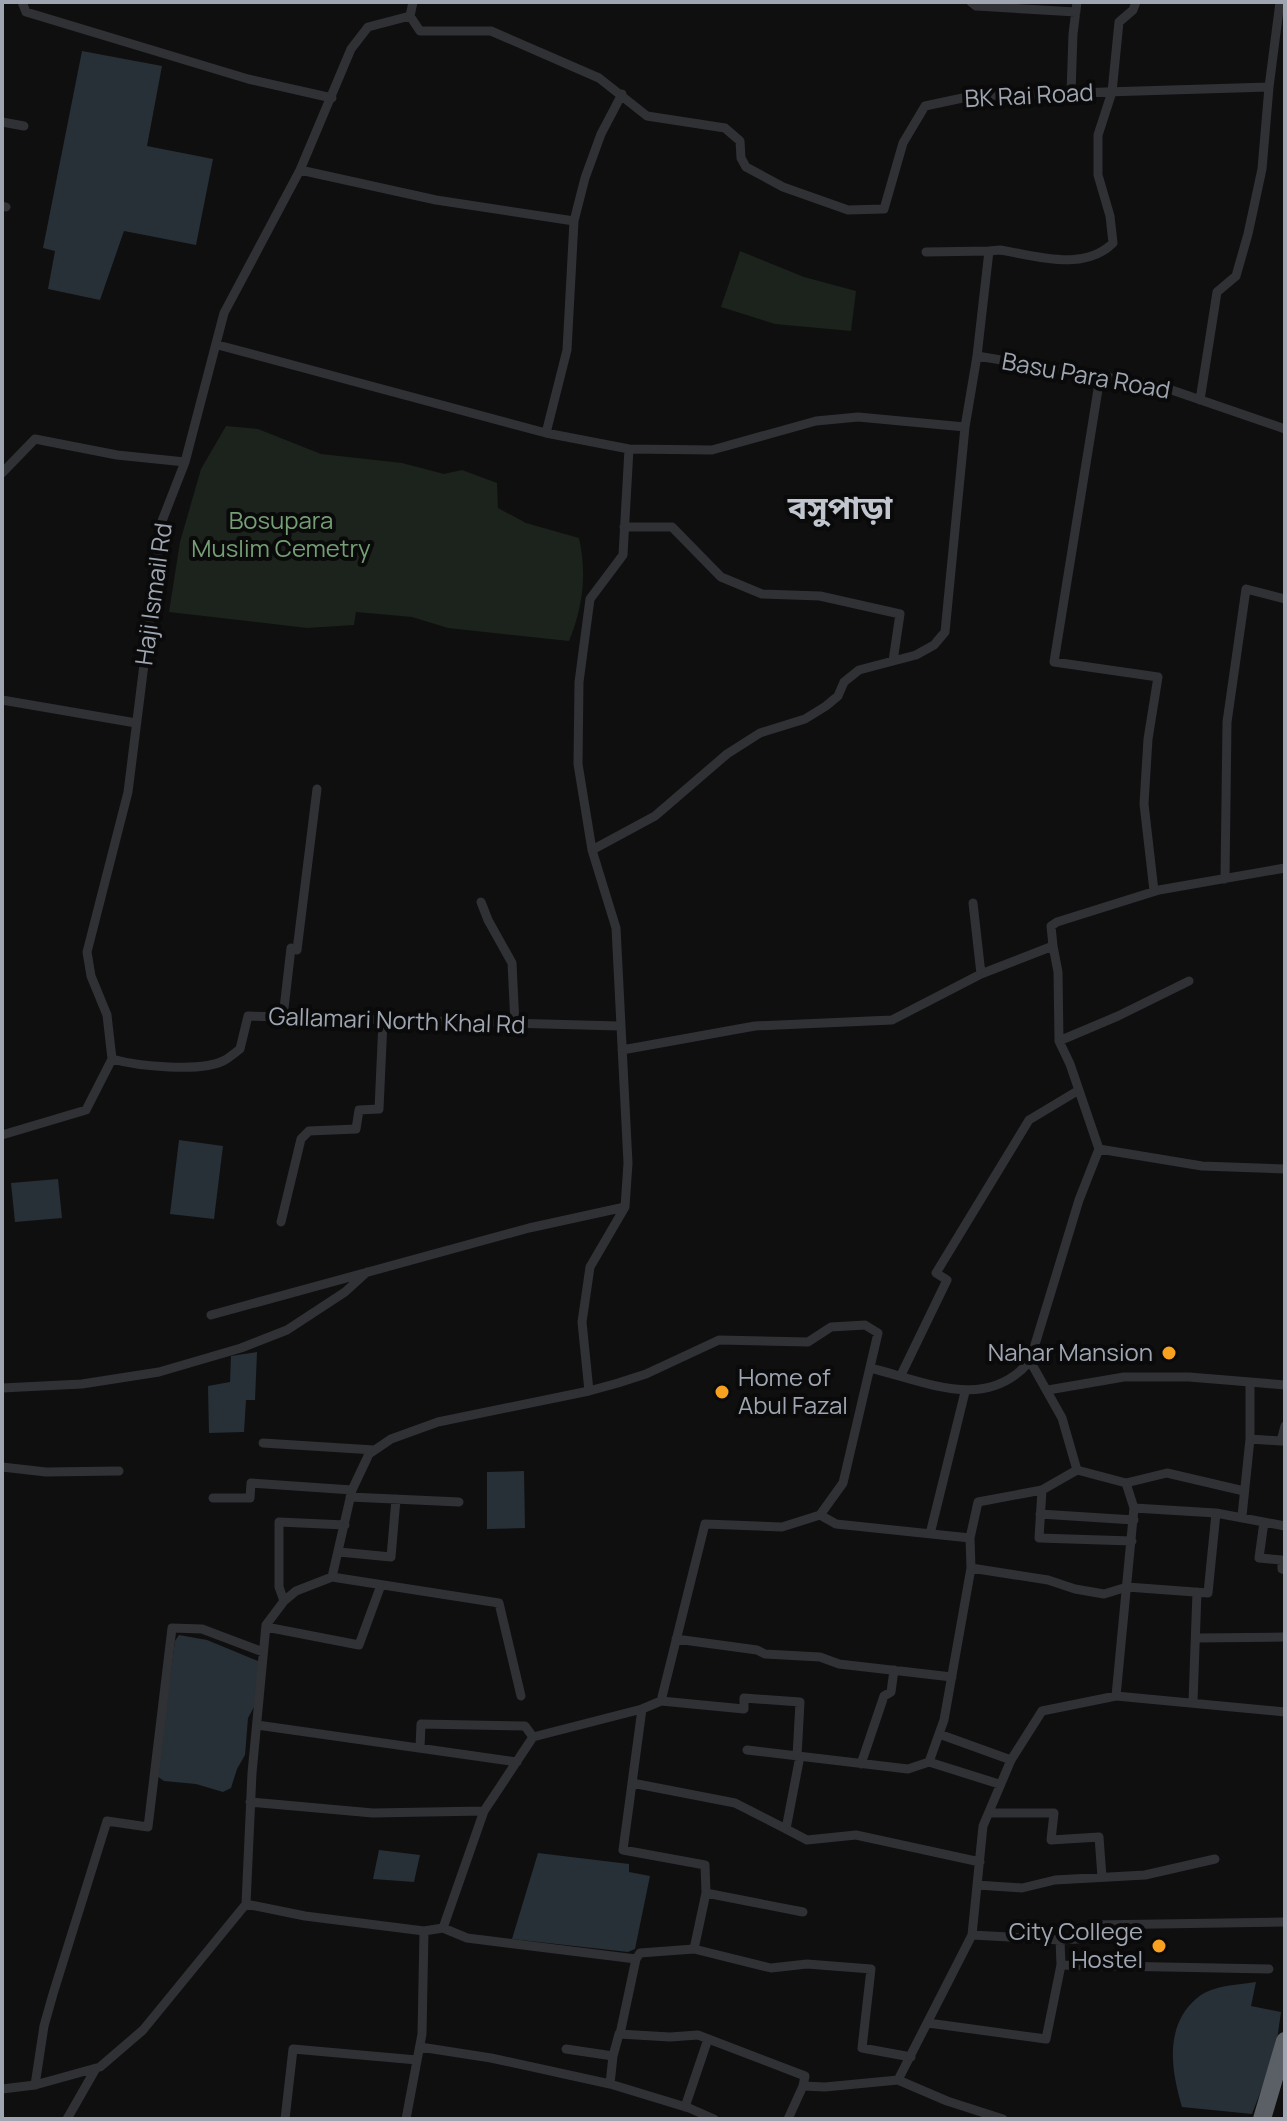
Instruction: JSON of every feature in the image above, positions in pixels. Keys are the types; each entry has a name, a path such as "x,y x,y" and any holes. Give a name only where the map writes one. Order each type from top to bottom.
{"highway":[{"path":"1262,2119 1285,2041"}],"street":[{"path":"22,2 26,12 248,79 332,98"},
{"path":"410,16 413,2"},
{"path":"971,2 976,6 1077,7 1071,93"},
{"path":"926,252 1000,250 1081,261 1102,255 1113,243 1110,216 1098,175 1098,135 1112,92 1119,22 1133,10 1136,2"},
{"path":"1200,400 1217,292 1236,276 1262,169 1280,2"},
{"name":"Haji Ismail Rd","path":"112,1059 107,1015 91,976 87,952 128,792 162,521 185,462 224,313 300,170 351,49 368,27 410,16"},
{"name":"BK Rai Road","path":"410,16 420,31 491,31 599,78 647,116 725,128 740,141 741,158 746,167 783,187 848,210 884,209 903,143 925,106 972,96 1269,87"},
{"path":"546,433 567,350 574,221 590,163 622,94"},
{"path":"2,122 24,126"},
{"path":"300,170 436,200 574,221"},
{"path":"592,850 655,816 727,754 760,733 805,719 826,706 838,696 844,682 859,670 916,655 934,645 945,632 965,427 989,251"},
{"path":"218,345 546,433 629,449 712,450 816,421 858,417 965,427"},
{"name":"Basu Para Road","path":"977,356 1160,386 1285,429"},
{"path":"1100,377 1054,662 1158,677 1148,739 1144,804 1154,891"},
{"path":"2,473 35,439 117,455 185,462"},
{"path":"589,1391 582,1322 590,1267 625,1207 628,1163 616,928 592,850 578,764 579,682 590,599 623,555 629,449"},
{"path":"624,527 672,527 721,577 762,594 820,596 900,614 893,661"},
{"path":"1225,879 1227,722 1246,589 1285,599"},
{"path":"2,700 136,723"},
{"path":"283,1017 291,948 297,950 317,789"},
{"path":"871,1363 870,1368 965,1392 981,1390 1010,1378 1020,1373 1030,1361 1079,1200 1099,1149 1059,1041 1058,972 1051,926 1154,891 1285,868"},
{"path":"481,902 512,963 515,1024"},
{"path":"973,903 981,974"},
{"path":"622,1050 755,1026 892,1020 981,974 1053,946"},
{"path":"1059,1041 1189,981"},
{"name":"Gallamari North Khal Rd","path":"112,1059 182,1068 223,1062 240,1049 248,1016 619,1026"},
{"path":"281,1222 301,1139 309,1131 356,1129 359,1110 379,1109 383,1021"},
{"path":"2,1135 86,1110 112,1059"},
{"path":"901,1375 947,1280 936,1273 1029,1120 1079,1090"},
{"path":"1099,1149 1202,1166 1285,1169"},
{"path":"211,1315 529,1228 625,1207"},
{"path":"2,1388 82,1384 159,1372 241,1348 287,1330 345,1292 368,1271"},
{"path":"332,1577 351,1494 369,1454 391,1439 438,1422 589,1391 646,1374 719,1340 808,1342 831,1327 865,1325 878,1333 843,1483 820,1515 782,1527 705,1524 661,1701"},
{"path":"1030,1361 1062,1418 1077,1470"},
{"path":"1048,1390 1124,1377 1189,1377 1285,1385"},
{"path":"1242,1516 1250,1439 1250,1382"},
{"path":"930,1534 965,1392"},
{"path":"1250,1439 1281,1441 1285,1426"},
{"path":"263,1443 374,1450"},
{"path":"2,1467 46,1472 119,1471"},
{"path":"929,1762 944,1720 971,1568 970,1538 978,1502 1042,1490 1077,1470 1126,1483 1167,1473 1244,1491"},
{"path":"213,1498 250,1498 251,1483 396,1499 459,1502"},
{"path":"1116,1696 1134,1520 1134,1508 1126,1483"},
{"path":"1042,1490 1039,1538 1132,1541"},
{"path":"339,1552 391,1557 396,1499"},
{"path":"1134,1508 1242,1516 1285,1526"},
{"path":"971,1568 1048,1580 1104,1594 1127,1587 1208,1593 1216,1513"},
{"path":"1040,1514 1134,1520"},
{"path":"820,1515 836,1524 970,1538"},
{"path":"284,1601 279,1587 279,1522 345,1525"},
{"path":"1264,1522 1259,1558 1282,1560 1282,1569 1285,1570"},
{"path":"67,2119 95,2070 143,2030 246,1904 250,1802 266,1627 284,1601 296,1591 332,1577 499,1603 521,1696"},
{"path":"266,1627 359,1645 381,1585"},
{"path":"1193,1702 1197,1592"},
{"path":"35,2085 44,2026 107,1821 148,1827 172,1628 202,1629 263,1652"},
{"path":"1196,1638 1285,1637"},
{"path":"676,1639 757,1650 765,1654 820,1657 839,1664 952,1677"},
{"path":"861,1764 884,1696 891,1692 894,1670"},
{"path":"898,2080 972,1935 983,1826 1011,1760 1042,1711 1116,1696 1285,1712"},
{"path":"443,1928 484,1811 533,1737 642,1709 661,1701 744,1709 744,1698 800,1702 798,1756 786,1829"},
{"path":"642,1709 623,1850 705,1865 706,1893 694,1949"},
{"path":"420,1748 421,1724 525,1726 533,1737"},
{"path":"257,1725 517,1762"},
{"path":"939,1734 1011,1760"},
{"path":"747,1750 908,1769 929,1762 999,1784"},
{"path":"632,1783 735,1803 807,1840 856,1835 980,1862"},
{"path":"250,1802 373,1813 484,1811"},
{"path":"989,1813 1054,1813 1051,1840 1099,1837 1102,1877"},
{"path":"977,1885 1022,1888 1055,1880 1145,1875 1215,1859"},
{"path":"706,1893 803,1912"},
{"path":"246,1904 305,1916 424,1931 443,1928 467,1938 636,1959"},
{"path":"972,1935 1060,1940 1094,1938 1093,1925 1285,1922"},
{"path":"406,2119 420,2047 424,1931"},
{"path":"928,2023 1046,2039 1061,1965 1060,1940"},
{"path":"610,2084 613,2056 640,1953 694,1949 771,1968 807,1964 871,1969 862,2048 911,2057"},
{"path":"1061,1965 1269,1969"},
{"path":"620,2034 698,2035 805,2076 788,2119"},
{"path":"685,2107 708,2039"},
{"path":"420,2047 491,2058 610,2084 714,2119"},
{"path":"285,2119 293,2049 417,2060"},
{"path":"566,2049 613,2056"},
{"path":"2,2089 35,2085 95,2070"},
{"path":"803,2086 898,2080 947,2101 1003,2119"}],"green space":[{"path":"740,251 804,277 856,291 851,331 775,324 721,307"},
{"name":"Bosupara Muslim Cemetry","path":"226,426 258,429 321,454 402,463 444,474 462,470 497,483 498,508 526,523 579,538 583,564 582,590 578,616 569,641 448,628 412,617 356,612 354,625 307,628 169,612 180,542 201,469"}],"shaded area":[{"path":"82,51 162,66 147,146 213,159 196,245 124,231 100,300 48,289 55,251 43,248"},
{"path":"179,1140 223,1146 214,1219 170,1214"},
{"path":"58,1179 62,1218 15,1222 11,1183"},
{"path":"257,1352 255,1400 246,1400 244,1432 209,1433 208,1386 230,1382 231,1356"},
{"path":"524,1471 525,1528 487,1529 487,1472"},
{"path":"179,1635 207,1640 258,1661 259,1675 254,1707 248,1718 245,1755 231,1788 223,1792 196,1784 164,1781 157,1776 175,1641"},
{"path":"379,1850 420,1855 414,1882 373,1879"},
{"path":"538,1853 629,1864 629,1872 650,1876 635,1949 628,1952 512,1939"},
{"path":"1256,1982 1251,2006 1281,2012 1275,2054 1252,2114 1182,2107 1175,2078 1173,2049 1179,2022 1186,2009 1210,1990"}],"place":[{"name":"Nahar Mansion","path":"1169,1353"},
{"name":"Home of Abul Fazal","path":"722,1392"},
{"name":"City College Hostel","path":"1159,1946"}],"district":[{"name":"বসুপাড়া","path":"840,508"}]}
